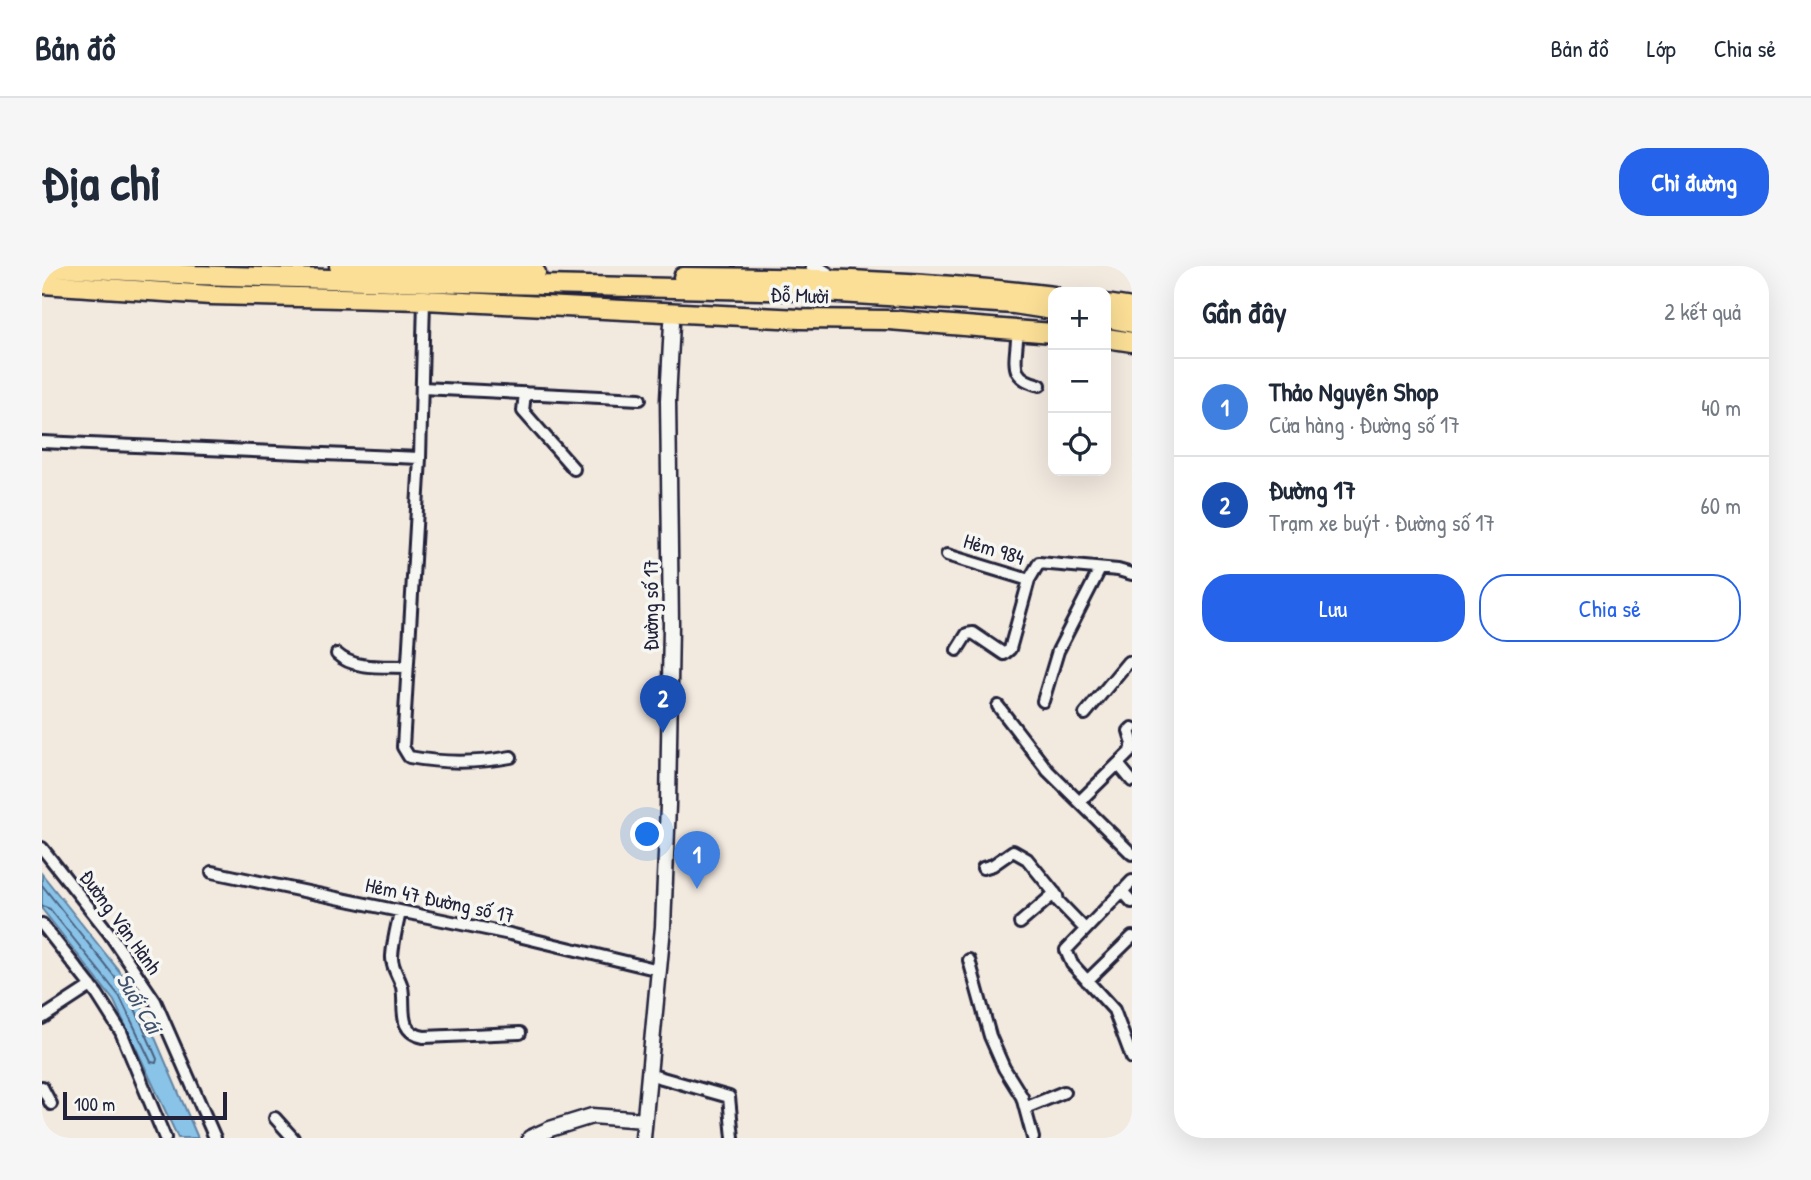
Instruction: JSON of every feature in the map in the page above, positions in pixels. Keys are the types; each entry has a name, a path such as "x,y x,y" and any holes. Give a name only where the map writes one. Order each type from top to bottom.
{"highway":[{"name":"Đỗ Mười","path":"42,266 209,275 673,283 701,275 992,288 1048,295"},
{"name":"Đỗ Mười","path":"339,266 506,269 673,283"},
{"path":"699,319 701,275"},
{"name":"Đỗ Mười","path":"778,278 1048,309"},
{"path":"778,278 778,323"},
{"path":"672,318 673,283"},
{"name":"Đỗ Mười","path":"42,284 778,323 1048,343"},
{"name":"Đỗ Mười","path":"42,296 150,303 424,306"},
{"path":"1111,305 1132,308"},
{"path":"1111,319 1132,323"},
{"name":"Đỗ Mười","path":"778,323 889,320 1048,333"},
{"path":"1111,339 1132,342"},
{"path":"1111,350 1132,354"}],"street":[{"path":"813,266 834,279"},
{"path":"424,306 420,458 403,747 409,757 429,761 493,761 511,757"},
{"name":"Đường số 17","path":"643,1138 663,928 669,779 671,624 668,400 672,318"},
{"path":"1017,340 1015,369 1018,375 1040,385"},
{"path":"422,388 640,399"},
{"path":"525,393 523,411 574,470"},
{"path":"42,442 420,458"},
{"name":"Hẻm 984","path":"947,555 1029,580"},
{"path":"957,650 967,634 973,634 1004,654 1010,649 1029,580 1040,563 1132,574"},
{"path":"1043,701 1058,651 1100,569"},
{"path":"337,654 353,664 407,667"},
{"path":"1085,715 1128,662 1132,663"},
{"path":"998,706 1048,771 1132,853"},
{"path":"1080,801 1132,750 1129,731 1132,728"},
{"path":"1118,764 1132,781"},
{"name":"Đường Vận Hành","path":"42,848 109,933 155,1001 215,1138"},
{"path":"983,868 993,865 1013,851 1027,859 1055,893 1058,901 1085,929"},
{"name":"Hẻm 47 Đường số 17","path":"212,872 510,934 659,971"},
{"path":"1132,881 1066,950 1072,964 1114,1010 1132,1058"},
{"path":"1122,891 1132,902"},
{"path":"1020,923 1055,893"},
{"path":"400,912 392,962 402,987 403,1010 408,1030 414,1035 424,1037 520,1033"},
{"path":"42,924 91,986 121,1032 166,1138"},
{"path":"1087,981 1132,937"},
{"path":"969,960 990,1036 1025,1108 1033,1138"},
{"path":"42,1018 91,986"},
{"path":"648,1073 729,1097 733,1138"},
{"path":"42,1087 51,1104"},
{"path":"1025,1108 1064,1093"},
{"path":"530,1138 592,1116 644,1120"},
{"path":"275,1118 293,1138"}],"water":[{"name":"Suối Cái","path":"42,874 135,991 198,1138 178,1138 114,1001 42,909"}],"place":[{"name":"Đường 17","path":"663,733"},
{"name":"Thảo Nguyên Shop","path":"697,889"}]}
